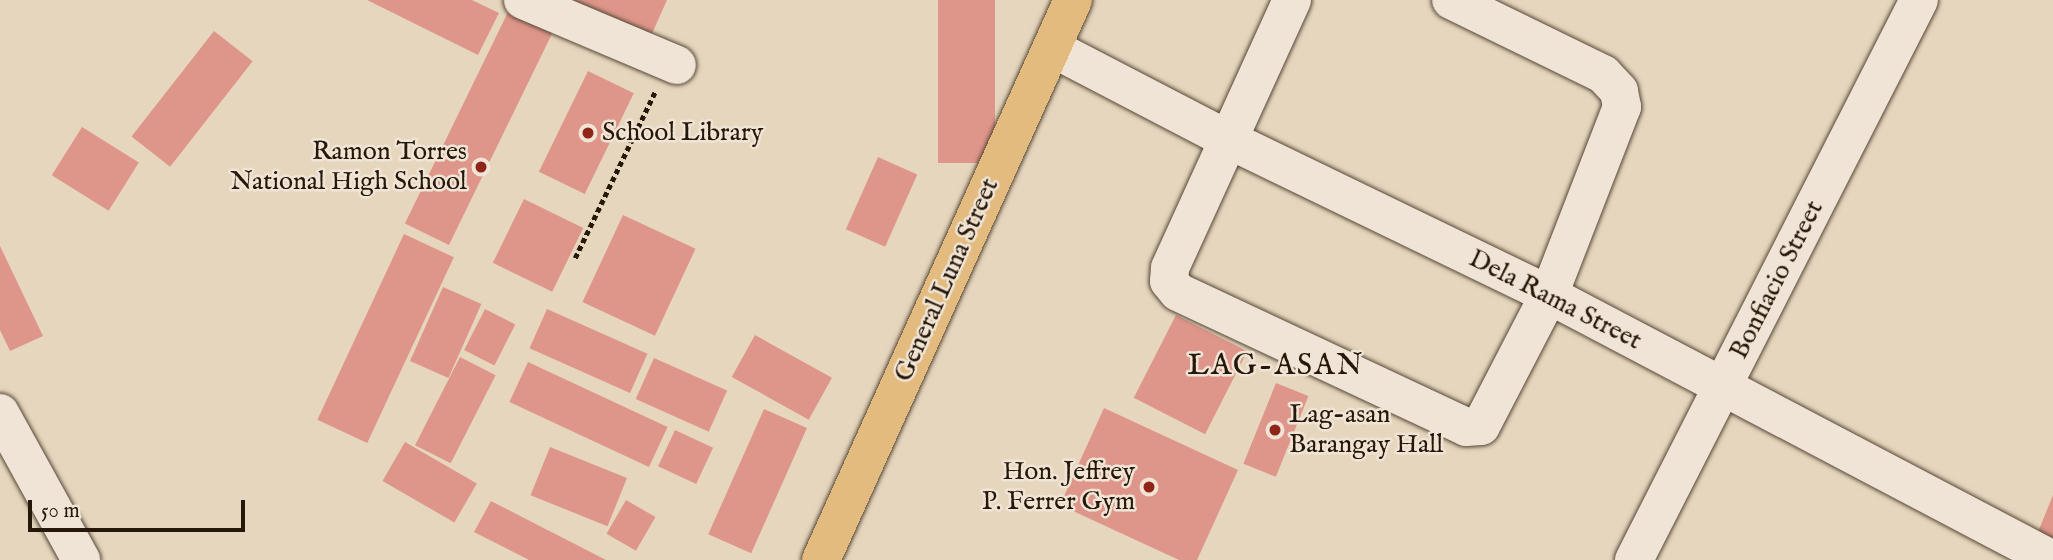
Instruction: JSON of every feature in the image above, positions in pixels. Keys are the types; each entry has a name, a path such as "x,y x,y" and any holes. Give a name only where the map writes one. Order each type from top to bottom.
{"main road":[{"name":"General Luna Street","path":"821,560 1073,0"}],"street":[{"path":"523,0 673,64"},
{"path":"1292,0 1170,268 1169,281 1178,292 1466,427 1481,426 1490,413 1549,295 1622,107 1619,91 1603,74 1495,9 1451,0"},
{"name":"Bonfiacio Street","path":"1634,560 1919,0"},
{"name":"Dela Rama Street","path":"1052,48 1227,139 1549,295 2053,560"},
{"path":"0,413 81,560"}],"path":[{"path":"575,258 673,64"}],"building":[{"path":"367,0 472,0 499,13 478,55"},
{"path":"541,0 667,0 646,47"},
{"path":"938,0 995,0 995,163 938,163"},
{"path":"511,6 555,27 449,245 405,224"},
{"path":"214,31 253,61 170,167 132,137"},
{"name":"School Library","path":"588,71 634,93 585,194 539,172"},
{"path":"82,127 139,163 109,211 52,175"},
{"path":"878,157 917,174 885,247 846,229"},
{"path":"524,199 583,228 552,292 493,263"},
{"path":"623,215 696,249 655,336 582,302"},
{"path":"404,234 454,257 367,443 317,420"},
{"path":"0,246 43,336 10,351 0,330"},
{"path":"443,287 481,304 448,378 410,361"},
{"path":"485,309 515,324 494,365 464,350"},
{"path":"547,309 647,354 630,393 530,348"},
{"path":"1176,315 1247,351 1205,434 1134,398"},
{"path":"755,335 832,378 809,420 732,377"},
{"path":"460,357 496,375 451,463 415,445"},
{"path":"654,358 727,391 709,432 636,399"},
{"path":"528,362 668,427 649,467 509,402"},
{"name":"Lag-asan Barangay Hall","path":"1276,383 1308,396 1276,477 1243,464"},
{"name":"Hon. Jeffrey P. Ferrer Gym","path":"1104,408 1238,470 1197,560 1179,560 1060,505"},
{"path":"764,409 807,428 751,553 708,534"},
{"path":"675,430 713,448 696,484 658,466"},
{"path":"405,442 477,484 454,522 382,481"},
{"path":"550,447 627,478 607,526 531,495"},
{"path":"2053,495 2053,538 2038,532"},
{"path":"626,500 655,517 636,551 606,534"},
{"path":"491,501 606,560 529,560 474,532"}],"place":[{"name":"School Library","path":"588,133"},
{"name":"Ramon Torres National High School","path":"481,167"},
{"name":"Lag-asan Barangay Hall","path":"1275,430"},
{"name":"Hon. Jeffrey P. Ferrer Gym","path":"1149,487"}],"district":[{"name":"LAG-ASAN","path":"1276,366"}]}
